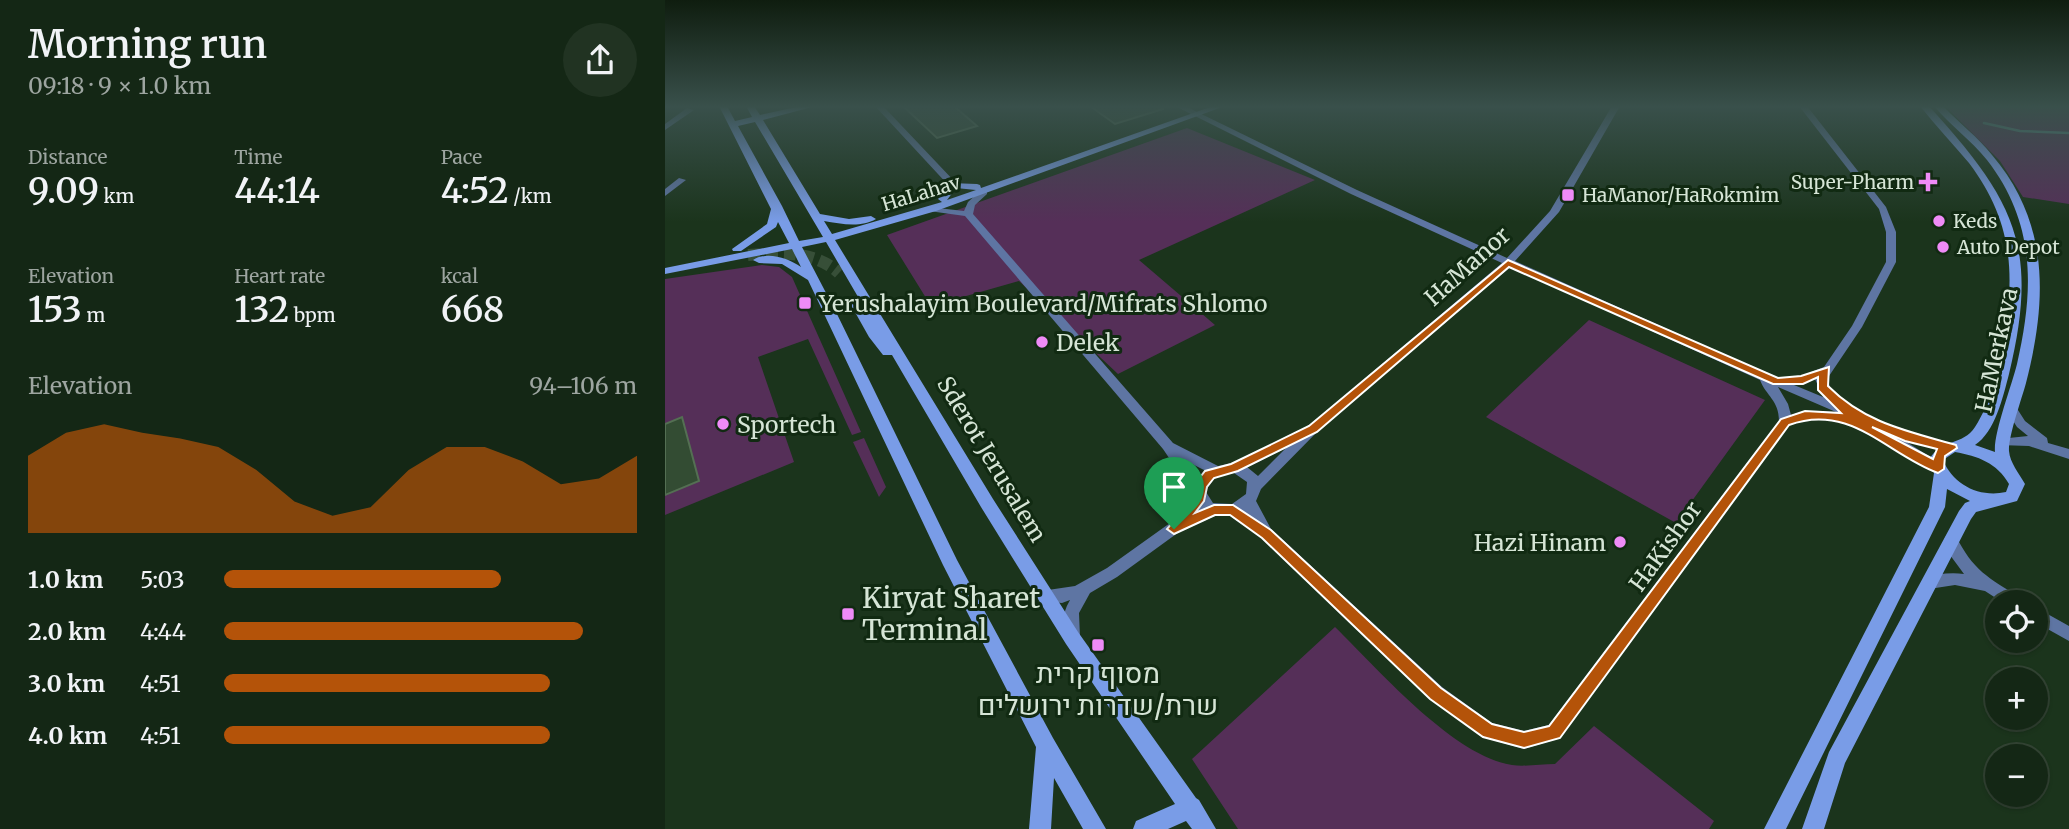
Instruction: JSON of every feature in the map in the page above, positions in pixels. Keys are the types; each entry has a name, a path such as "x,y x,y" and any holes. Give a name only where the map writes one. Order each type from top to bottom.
{"street":[{"path":"745,145 951,565 1046,745 1094,829"},
{"path":"772,145 846,275"},
{"path":"916,145 953,184 981,190 971,204 968,214"},
{"name":"HaLahav","path":"792,242 932,209 1109,145"},
{"path":"1264,145 1508,263 1844,414 1909,438 1983,453 2006,467"},
{"name":"HaManor","path":"1255,487 1313,429 1508,263 1554,212 1593,145"},
{"path":"1833,145 1884,209 1891,232 1891,262 1857,327 1825,370 1822,387 1844,414 1901,445 1968,494 1994,501"},
{"name":"HaMerkava","path":"1940,471 1939,453 1978,436 2000,384 2017,312 2017,258 1999,200 1972,158 1960,145"},
{"name":"HaMerkava","path":"1976,145 1991,160 2019,204 2030,234 2037,287 2035,313 2001,455 2017,484 2017,491 2012,497 1994,501"},
{"path":"665,179 682,180 665,193"},
{"path":"943,199 953,184"},
{"name":"HaLahav","path":"877,222 943,199 981,190"},
{"path":"737,249 772,225 777,206"},
{"path":"932,209 953,209 968,214 1168,446 1199,495 1214,510"},
{"path":"814,216 849,222 877,222"},
{"path":"846,275 846,247 853,238 877,222"},
{"path":"665,262 792,242"},
{"path":"665,269 792,242"},
{"path":"716,260 778,260 795,266 815,283"},
{"name":"Sderot Jerusalem","path":"846,275 875,337 916,385 1072,638 1205,829"},
{"path":"1771,381 1803,380 1825,370"},
{"path":"1771,381 1780,399 1785,422 1805,415 1844,414"},
{"path":"2012,410 2035,437 2055,449"},
{"name":"HaKishor","path":"1581,698 1785,422"},
{"name":"HaManor","path":"1234,468 1313,429"},
{"path":"2003,442 2029,440 2069,454"},
{"path":"1168,446 1217,471"},
{"path":"1046,596 1065,597 1085,589 1174,529 1214,510 1233,510 1249,501 1255,487 1249,474 1234,468 1217,471 1204,479 1199,495 1174,529"},
{"path":"1775,829 1937,508 1940,471"},
{"path":"1249,501 1267,534"},
{"path":"1813,829 1836,759 1951,540 1972,507 1994,501"},
{"path":"1233,510 1267,534 1436,693 1488,731 1524,740 1554,732 1581,698"},
{"path":"1951,540 1962,563 1995,590"},
{"path":"1929,583 1955,579 1988,586"},
{"path":"1072,638 1071,612 1085,589"},
{"path":"2048,622 2069,634"},
{"path":"1040,829 1046,745"},
{"path":"1144,829 1192,807"},
{"path":"1171,829 1192,807"}],"shaded area":[{"path":"1140,145 1228,145 1315,180 1139,260 1215,325 1118,374 1019,281 931,306 887,235"},
{"path":"1984,145 2069,145 2069,204 2023,197 2000,161"},
{"path":"762,265 779,267 792,277 861,432 852,435 808,339 758,357 794,462 665,515 665,279"},
{"path":"1589,320 1765,400 1676,523 1486,417"},
{"path":"864,438 886,487 879,497 853,442"},
{"path":"1335,627 1417,708 1465,745 1489,758 1517,766 1555,764 1594,726 1714,821 1709,829 1238,829 1192,759"}],"building":[{"path":"682,417 699,481 665,495 665,424"}],"tunnel":[{"path":"748,255 784,254 808,257 819,260 839,273"}],"place":[{"name":"Super-Pharm","path":"1928,182"},
{"name":"HaManor/HaRokmim","path":"1568,195"},
{"name":"Keds","path":"1939,221"},
{"name":"Auto Depot","path":"1943,247"},
{"name":"Yerushalayim Boulevard/Mifrats Shlomo","path":"805,303"},
{"name":"Delek","path":"1042,342"},
{"name":"Sportech","path":"723,424"},
{"name":"Hazi Hinam","path":"1620,542"},
{"name":"Kiryat Sharet Terminal","path":"848,614"},
{"name":"מסוף קרית שרת/שדרות ירושלים","path":"1098,645"}],"route":[{"path":"1508,263 1777,382 1803,380 1825,370 1821,379 1822,387 1832,400 1845,410 1909,438 1951,448 1939,453 1936,460 1938,469 1914,452 1843,417 1805,415 1785,422 1554,732 1524,740 1488,731 1436,693 1384,647 1267,534 1233,510 1214,510 1174,529 1200,498 1200,485 1210,474 1225,468 1234,468 1313,429 1508,263"}]}
